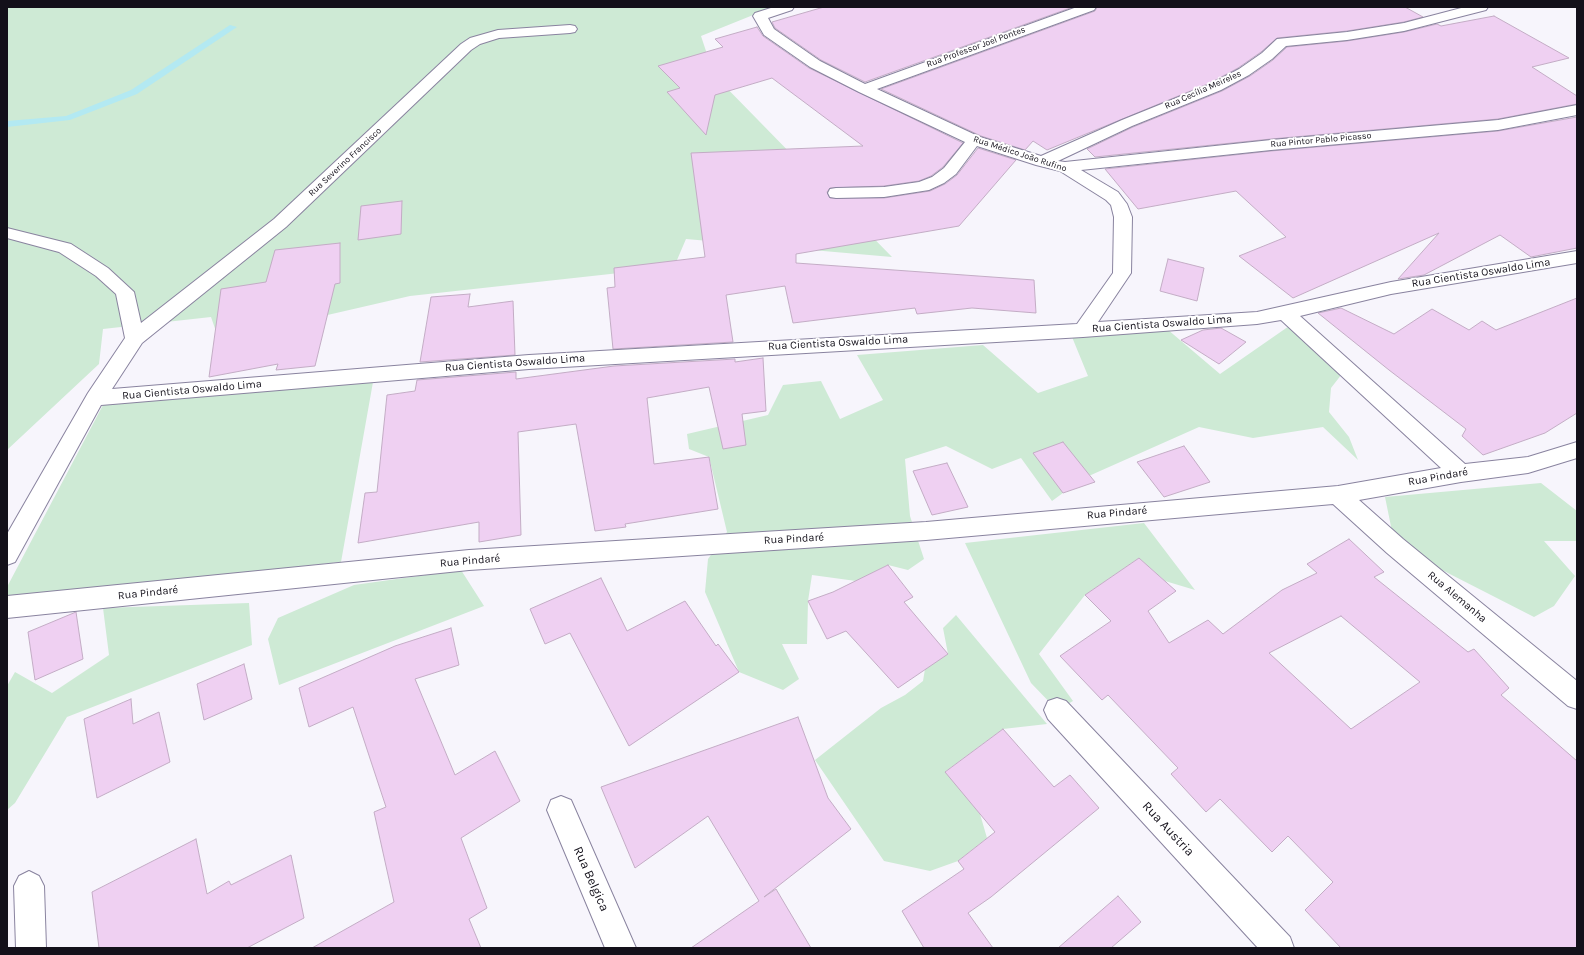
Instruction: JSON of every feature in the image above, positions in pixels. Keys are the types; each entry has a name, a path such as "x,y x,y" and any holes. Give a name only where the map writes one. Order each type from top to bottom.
{"street":[{"name":"Rua Médico João Rufino","path":"787,7 760,16 769,32 815,64 864,90 974,140 1042,162 1065,167 1112,196 1119,204 1123,217 1122,273 1083,330"},
{"name":"Rua Professor Joel Pontes","path":"864,90 1089,7"},
{"name":"Rua Cecília Meireles","path":"1042,162 1223,83 1255,64 1282,42 1347,36 1404,27 1481,7"},
{"name":"Rua Severino Francisco","path":"7,555 95,398 135,338 280,223 412,100 466,47 475,41 498,34 570,29"},
{"name":"Rua Pintor Pablo Picasso","path":"1065,167 1271,145 1498,125 1577,110"},
{"path":"836,193 884,192 923,186 938,180 950,171 974,140"},
{"path":"7,233 65,248 102,272 125,292 135,338"},
{"name":"Rua Cientista Oswaldo Lima","path":"95,398 530,362 1083,330 1257,318 1285,313 1391,288 1577,257"},
{"path":"1285,313 1461,473"},
{"name":"Rua Pindaré","path":"7,607 469,560 732,542 926,531 1175,508 1338,495 1461,473 1528,465 1577,450"},
{"name":"Rua Alemanha","path":"1338,495 1395,546 1577,697"},
{"name":"Rua Austria","path":"1057,710 1279,948"},
{"name":"Rua Belgica","path":"561,810 621,948"},
{"path":"29,886 31,948"}],"green space":[{"path":"7,7 773,7 701,36 714,75 892,257 686,239 674,267 410,296 219,340 211,317 103,329 99,364 7,450"},
{"path":"1292,324 1345,370 1331,388 1329,412 1349,437 1358,460 1323,427 1253,438 1199,427 1082,479 1052,501 1021,458 992,469 946,446 905,459 910,516 924,559 908,570 888,565 856,581 812,575 808,601 807,644 782,644 799,679 783,690 739,672 705,592 708,559 727,532 709,457 689,449 687,434 768,415 783,385 821,381 840,419 883,400 857,355 983,345 1038,393 1088,376 1072,337 1167,329 1220,374"},
{"path":"373,382 341,562 7,598 7,587 103,405"},
{"path":"1541,483 1577,511 1577,541 1544,541 1575,576 1554,606 1534,617 1395,546 1385,497"},
{"path":"1144,523 1195,590 1165,581 1139,558 1085,595 1039,654 1073,701 1057,710 1031,683 965,543"},
{"path":"461,570 484,606 279,685 268,639 278,618 354,585"},
{"path":"249,603 252,645 67,717 15,803 7,810 7,686 15,672 52,693 109,655 103,608"},
{"path":"956,615 1047,724 1003,729 946,771 980,814 987,838 958,861 930,871 884,861 815,760 881,708 905,695 923,681 925,669 948,654 943,628"}],"building":[{"path":"824,7 1073,7 865,82 821,60 775,28 772,22"},
{"path":"1097,7 1405,7 1423,17 1404,22 1347,31 1277,38 1261,52 1238,68 1210,83 1047,150 1033,141 1025,150 981,136 881,89 1095,11"},
{"path":"1494,16 1569,58 1532,67 1577,96 1577,104 1498,119 1271,139 1095,157 1087,149 1133,127 1222,91 1250,76 1273,60 1287,47 1347,41 1404,32 1437,24 1441,26"},
{"path":"757,27 763,36 809,68 963,143 943,167 931,176 919,181 884,186 830,188 827,192 830,198 884,198 930,191 945,184 957,175 978,148 1016,160 959,226 796,254 796,263 1034,280 1036,313 972,308 917,314 915,308 793,323 785,286 726,295 733,342 613,349 607,288 615,287 614,268 705,257 691,153 863,146 772,78 715,95 706,135 667,92 680,88 658,66 723,47 715,39"},
{"path":"1577,117 1577,248 1531,257 1500,235 1424,275 1398,279 1439,233 1293,298 1239,256 1286,237 1236,191 1138,209 1105,169 1271,151 1498,131"},
{"path":"402,201 401,234 358,240 361,206"},
{"path":"340,243 340,283 335,284 315,366 276,370 278,364 209,377 221,289 266,282 275,250"},
{"path":"1168,259 1204,268 1197,301 1160,291"},
{"path":"470,294 468,307 513,301 515,355 420,362 431,297"},
{"path":"1577,298 1577,413 1545,433 1483,455 1462,436 1466,429 1318,313 1341,308 1394,334 1432,309 1469,330 1482,321 1496,330"},
{"path":"1221,328 1246,342 1219,364 1181,340 1203,330"},
{"path":"763,358 766,411 742,414 746,445 723,449 709,387 647,398 654,464 709,457 718,509 625,524 626,527 595,531 576,424 518,432 521,535 479,542 479,522 358,543 365,493 377,492 387,395 415,391 417,380 516,372 516,379 614,366 735,359 735,362"},
{"path":"1063,442 1095,482 1063,493 1033,453"},
{"path":"1184,446 1210,482 1164,497 1137,462"},
{"path":"947,463 968,507 932,515 913,471"},
{"path":"1349,539 1384,572 1374,577 1468,652 1474,649 1509,688 1501,695 1577,761 1577,948 1341,948 1305,910 1333,882 1288,836 1272,852 1220,799 1206,812 1171,774 1178,768 1108,695 1102,700 1060,656 1111,621 1085,595 1139,558 1176,591 1148,611 1169,643 1208,620 1223,634 1282,590 1317,573 1307,564","holes":["1341,616 1420,682 1351,729 1269,653"]},
{"path":"888,565 913,597 904,602 948,654 898,688 846,631 827,639 808,601 833,592"},
{"path":"601,578 627,631 685,601 716,646 718,644 739,672 629,746 570,633 545,644 530,609"},
{"path":"76,612 83,659 35,680 28,632"},
{"path":"451,628 459,665 415,679 455,775 495,751 520,801 461,838 487,908 469,919 481,948 312,948 394,902 374,812 386,807 353,707 309,727 299,688 395,646"},
{"path":"244,664 252,699 204,720 197,684"},
{"path":"131,699 133,724 159,712 170,762 97,798 84,719"},
{"path":"798,717 828,798 851,829 764,897 776,889 811,948 691,948 759,901 708,816 635,868 601,787"},
{"path":"1003,729 1054,787 1070,775 1099,808 991,897 968,913 993,948 924,948 902,911 964,869 958,861 995,832 945,772"},
{"path":"196,839 207,894 229,881 231,885 291,855 304,918 247,948 99,948 92,892"},
{"path":"1118,896 1141,922 1111,948 1058,948"}],"waterway":[{"path":"7,124 67,118 134,92 233,27"}]}
